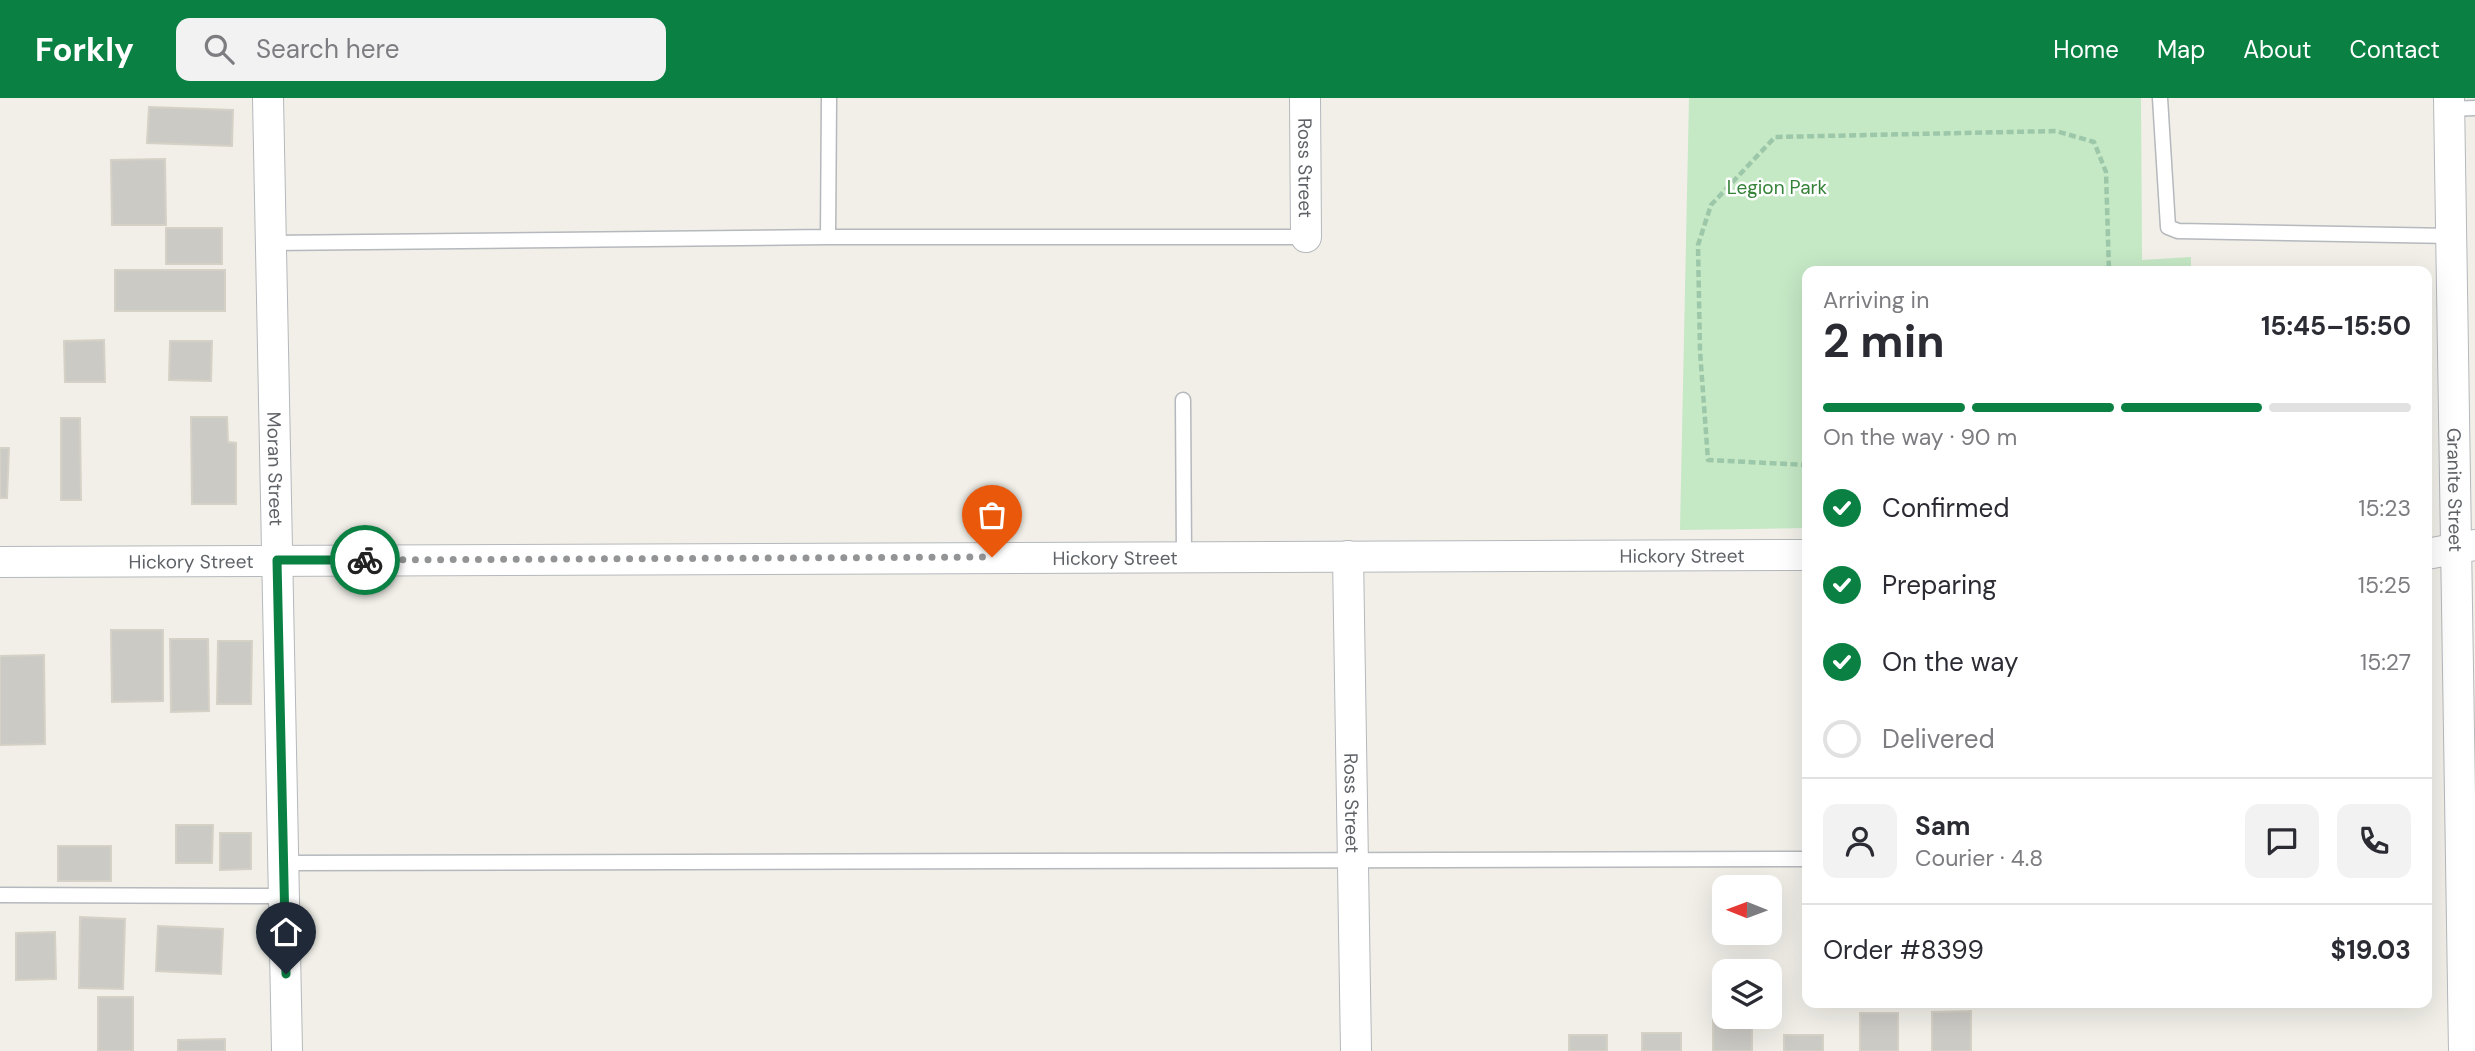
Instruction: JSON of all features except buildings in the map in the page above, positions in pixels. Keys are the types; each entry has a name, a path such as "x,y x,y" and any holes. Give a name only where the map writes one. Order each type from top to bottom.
{"street":[{"name":"Moran Street","path":"268,98 287,1051"},
{"name":"Ross Street","path":"1305,98 1306,237"},
{"name":"Granite Street","path":"2458,105 2452,236 2466,547 2469,1020 2464,1051"},
{"path":"2432,553 2466,547"},
{"name":"Ross Street","path":"1348,555 1356,1051"},
{"name":"Hickory Street","path":"0,562 1802,555"}],"lane":[{"path":"828,237 829,98"},
{"path":"2160,98 2168,227 2178,231 2452,236"},
{"path":"271,243 828,237 1306,237"},
{"path":"1183,400 1184,556"},
{"path":"284,863 931,859 1802,859"},
{"path":"0,895 284,896"}],"path":[{"path":"1802,465 1707,460 1700,351 1698,244 1711,205 1774,136 2056,131 2094,142 2106,172 2109,266"}],"green space":[{"name":"Legion Park","path":"1689,98 2141,98 2142,260 2191,257 2191,266 1802,266 1802,528 1680,530"}],"way so far":[{"path":"365,560 992,557"}],"route":[{"path":"286,974 277,560 365,560"}]}
